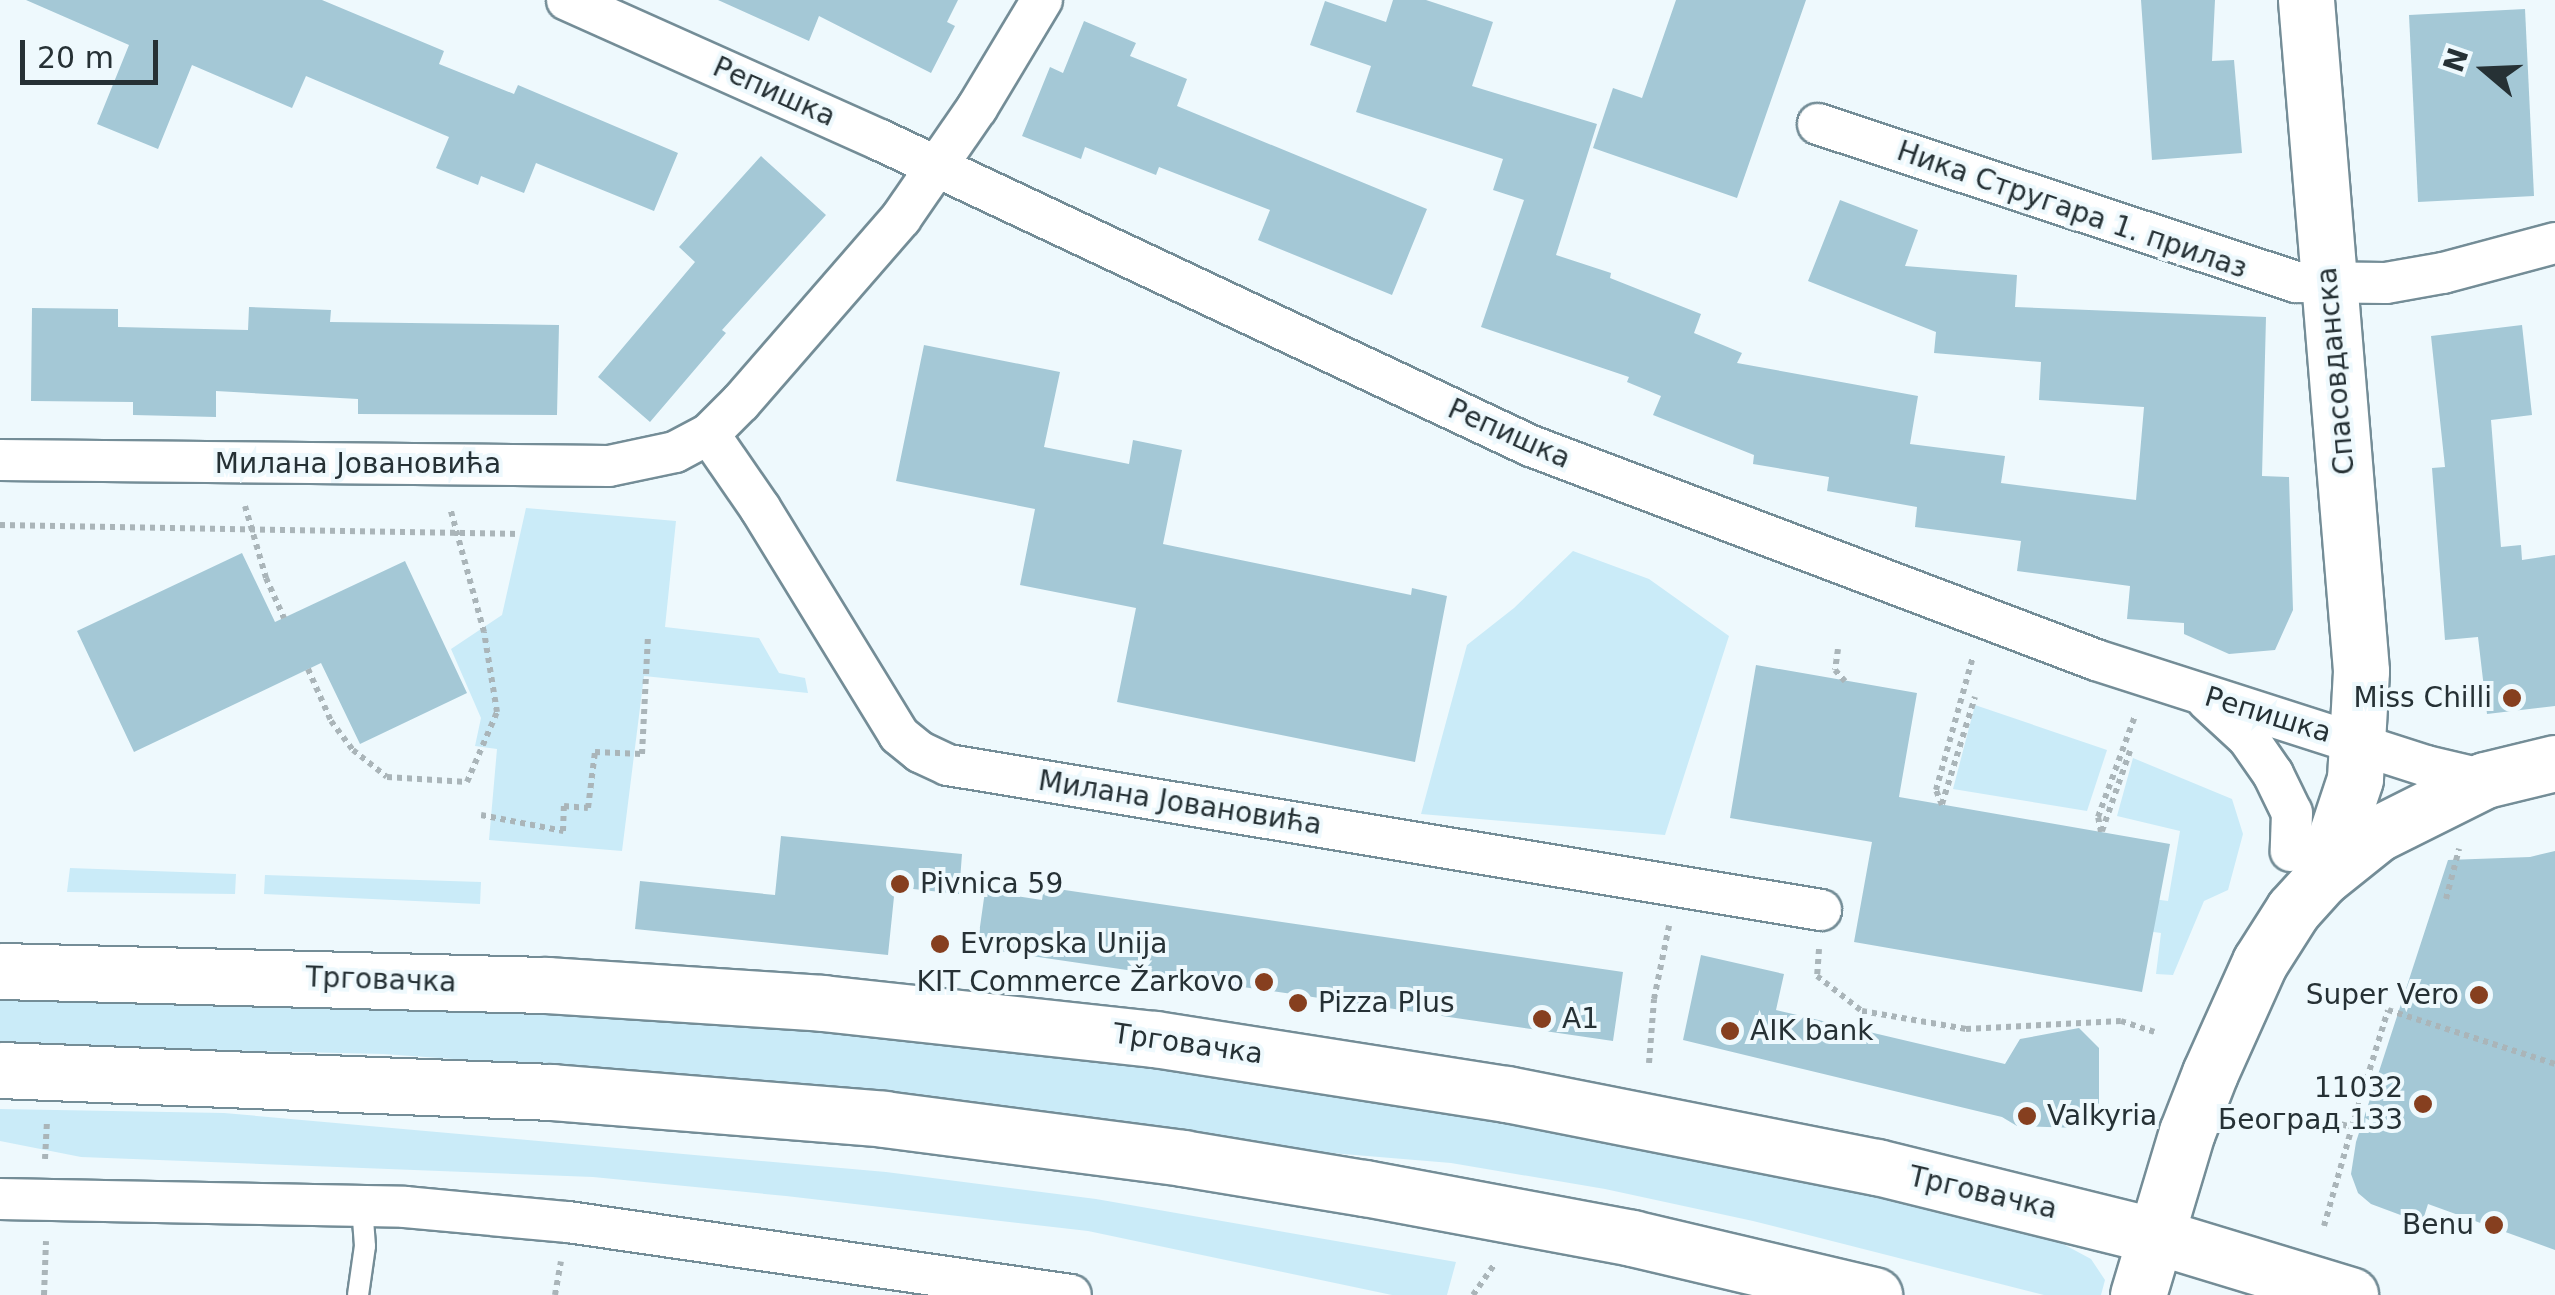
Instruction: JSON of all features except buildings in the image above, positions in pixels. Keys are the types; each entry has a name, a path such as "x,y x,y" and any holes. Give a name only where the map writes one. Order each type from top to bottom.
{"main road":[{"name":"Спасовданска","path":"2306,0 2361,671 2355,742"},
{"path":"2138,1295 2186,1132 2260,962 2293,910 2324,780 2355,742"},
{"path":"2306,864 2377,834 2485,780 2555,763"},
{"name":"Трговачка","path":"0,971 547,984 822,1003 1155,1039 1382,1072 1877,1167 2156,1236 2350,1295"},
{"path":"0,1070 552,1092 884,1119 1183,1158 1365,1188 1632,1238 1874,1295"}],"street":[{"name":"Репишка","path":"566,0 938,167 1531,446 2096,660 2485,780"},
{"name":"Милана Јовановића","path":"0,460 609,466 675,452 709,434 889,232 938,167 1042,0"},
{"name":"Ника Стругара 1. прилаз","path":"1818,124 2256,272 2328,284 2386,283 2443,274 2555,243"},
{"name":"Милана Јовановића","path":"709,434 760,508 899,735 920,752 948,765 1821,910"},
{"path":"2200,694 2248,738 2274,774 2292,813 2306,864"},
{"path":"0,1199 362,1206 568,1222 1071,1295"}],"lane":[{"path":"358,1295 365,1246 362,1206"}],"path":[{"path":"308,670 331,721 353,750 387,777 467,782 497,712 484,632 440,463"},
{"path":"233,465 284,618"},
{"path":"0,526 520,534"},
{"path":"481,816 562,831 564,806 588,808 594,752 642,754 648,636"},
{"path":"1838,649 1836,670 1846,681"},
{"path":"1962,692 1936,790 1942,805 1975,697"},
{"path":"2126,750 2101,832 2098,817 2126,750"},
{"path":"2446,899 2460,842"},
{"path":"1821,910 1817,976 1862,1012 1966,1028 2121,1021 2154,1032"},
{"path":"1649,1063 1654,999 1663,958"},
{"path":"2324,1226 2388,1010 2555,1064"},
{"path":"2293,1113 2356,1128"},
{"path":"45,1158 47,1120"},
{"path":"1472,1295 1498,1258"}],"shaded area":[{"path":"526,508 676,521 665,627 759,638 779,673 805,678 808,693 644,676 622,851 489,840 497,749 475,746 481,718 451,649 502,615"},
{"path":"1573,551 1649,579 1729,636 1665,835 1421,814 1467,645 1514,608"},
{"path":"1975,705 2107,750 2087,811 1953,789"},
{"path":"2133,758 2232,799 2243,834 2228,890 2204,901 2173,975 2156,974 2161,933 2139,930 2146,898 2168,901 2180,831 2117,816"},
{"path":"70,868 236,874 235,894 67,892"},
{"path":"265,875 481,882 480,904 264,894"},
{"path":"0,991 738,1021 1004,1049 1401,1100 1710,1157 2013,1229 2063,1244 2091,1259 2105,1280 2101,1295 2044,1295 1753,1221 1605,1189 1451,1163 1307,1151 769,1081 383,1054 0,1045"},
{"path":"0,1109 224,1113 886,1172 1096,1199 1456,1262 1447,1295 1392,1295 1088,1231 786,1196 593,1177 81,1157 0,1141"}],"place":[{"name":"Miss Chilli","path":"2512,698"},
{"name":"Pivnica 59","path":"900,884"},
{"name":"Evropska Unija","path":"940,944"},
{"name":"KIT Commerce Žarkovo","path":"1264,982"},
{"name":"Super Vero","path":"2479,995"},
{"name":"Pizza Plus","path":"1298,1003"},
{"name":"A1","path":"1542,1019"},
{"name":"AIK bank","path":"1730,1031"},
{"name":"11032 Београд 133","path":"2423,1104"},
{"name":"Valkyria","path":"2027,1116"},
{"name":"Benu","path":"2494,1225"}]}
